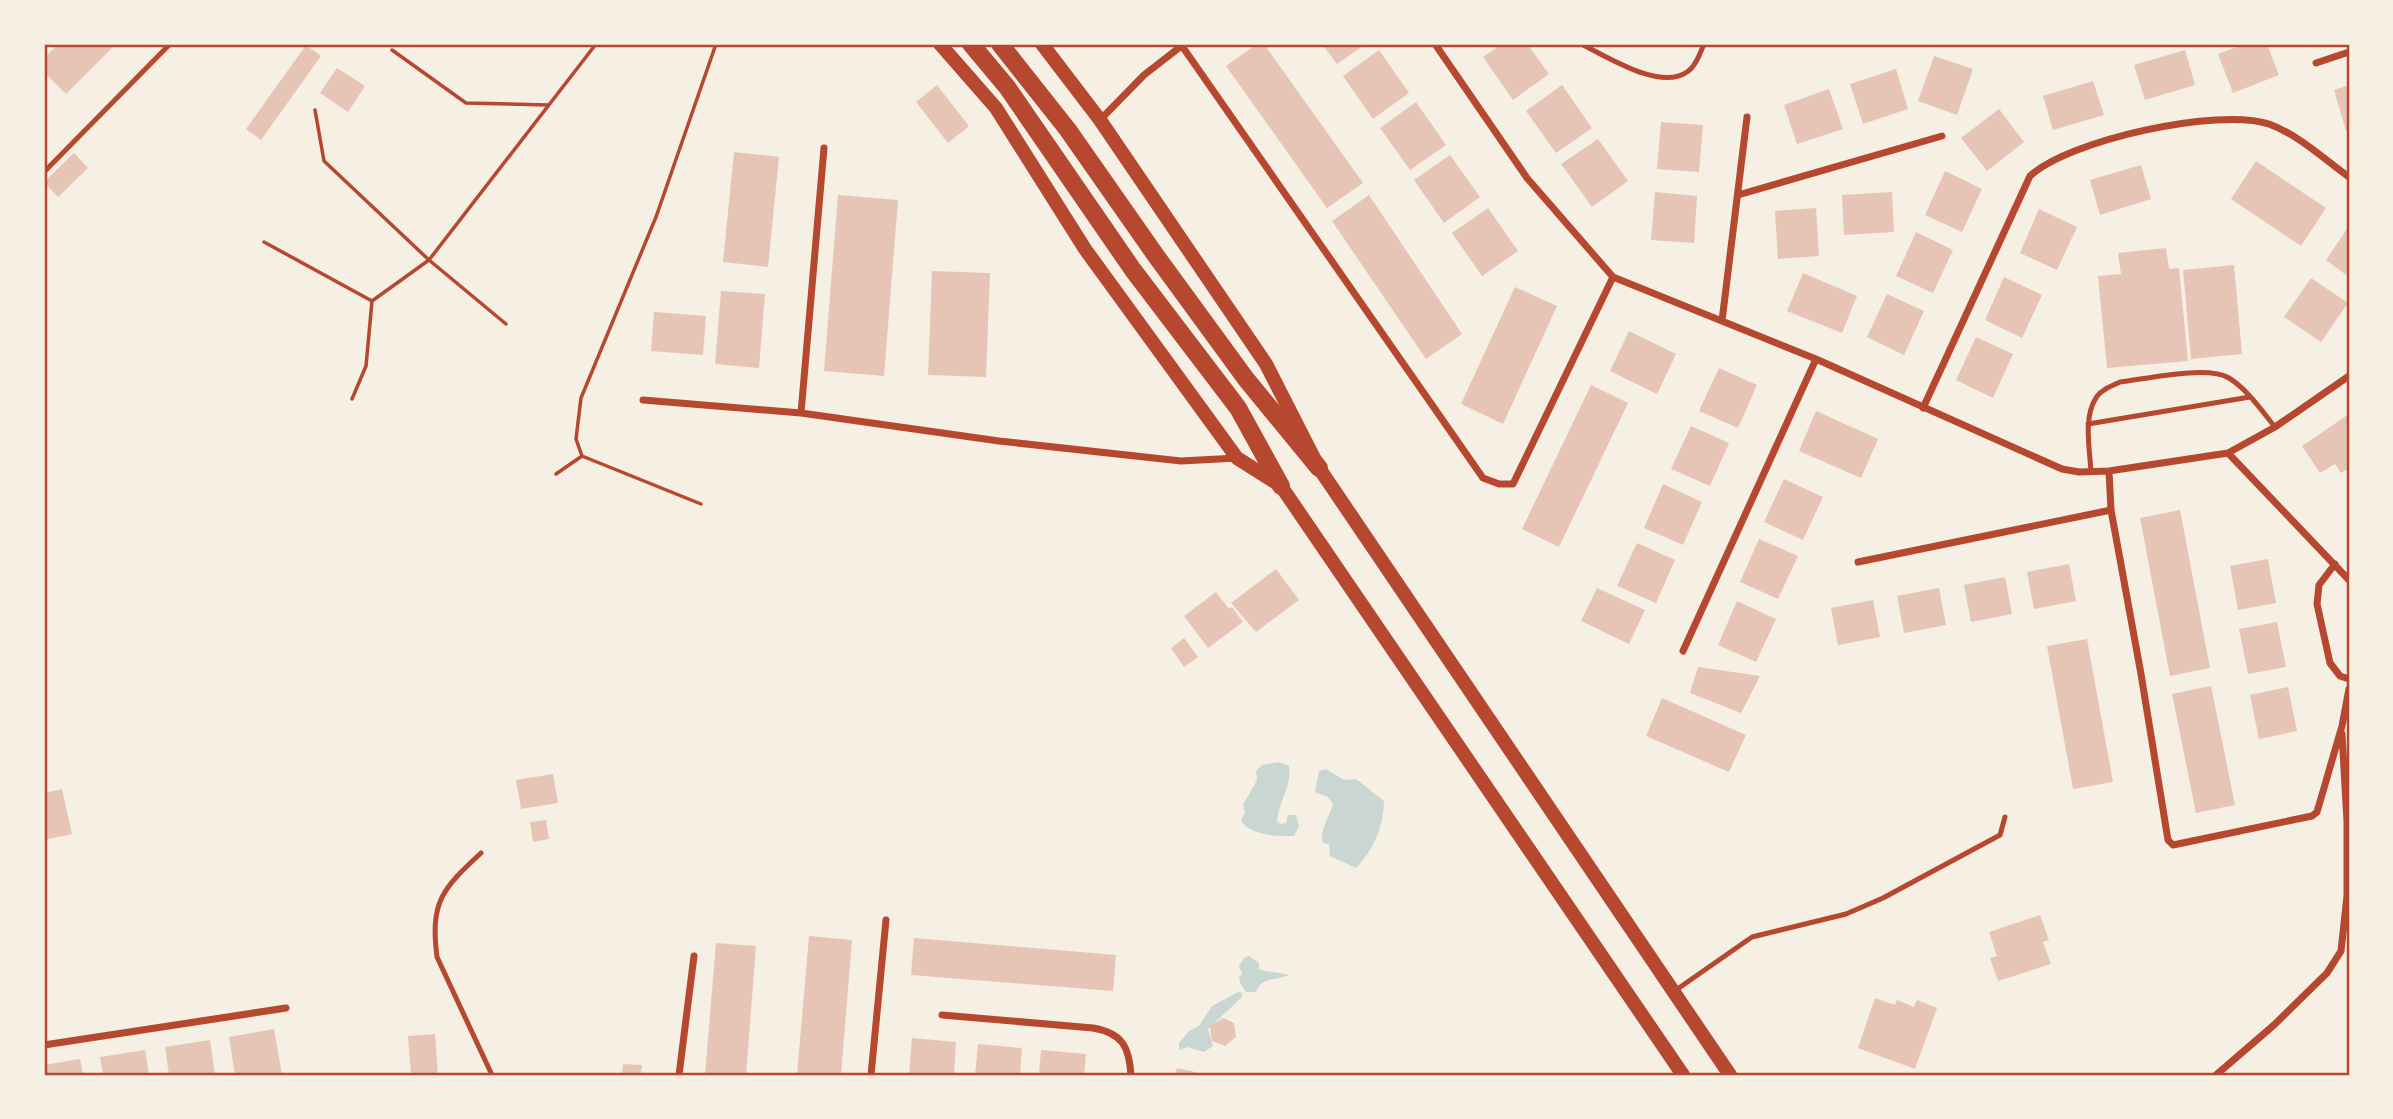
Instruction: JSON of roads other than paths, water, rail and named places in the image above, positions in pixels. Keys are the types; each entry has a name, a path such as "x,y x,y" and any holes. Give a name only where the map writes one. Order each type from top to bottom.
{"highway":[{"path":"971,44 1007,87 1133,270 1238,408 1281,486"},
{"path":"1000,44 1068,130 1246,379 1319,468"}],"main road":[{"path":"940,44 996,108 1085,249 1237,458 1281,486 1683,1075"},
{"path":"1042,44 1100,120 1266,364 1319,468 1730,1075"}],"street":[{"path":"1100,120 1144,75 1182,44 1483,478 1499,484 1513,484 1613,277"},
{"path":"1435,44 1527,178 1613,277 1816,359 2062,469 2109,471 2228,453 2275,427 2349,376"},
{"path":"2316,63 2349,52"},
{"path":"1722,321 1747,117"},
{"path":"1923,408 2030,176 2042,164 2064,154 2145,130 2228,119 2267,124 2289,134 2349,177"},
{"path":"1738,195 1942,136"},
{"path":"801,413 824,148"},
{"path":"1683,651 1816,359"},
{"path":"643,400 801,413 999,441 1181,461 1237,458"},
{"path":"2228,453 2349,580"},
{"path":"2109,471 2111,510 2170,844 2312,816 2317,812 2342,726 2349,688"},
{"path":"1858,562 2111,510"},
{"path":"2335,564 2319,585 2317,604 2330,663 2340,676 2349,679"},
{"path":"2216,1075 2274,1025 2327,973 2341,951 2347,896 2347,821 2342,726"},
{"path":"871,1075 886,920"},
{"path":"679,1075 694,956"},
{"path":"44,1045 286,1008"},
{"path":"942,1015 1112,1031 1121,1040 1128,1055 1131,1075"}],"lane":[{"path":"44,172 170,44"},
{"path":"1581,44 1655,77 1668,79 1688,71 1698,59 1703,44"},
{"path":"2091,472 2088,424 2096,397 2120,382 2207,371 2221,374 2232,379 2275,427"},
{"path":"2088,424 2250,397"},
{"path":"1673,992 1752,937 1846,914 1883,898 2000,835 2005,817"},
{"path":"481,853 452,879 440,901 435,922 435,941 437,957 492,1075"}]}
